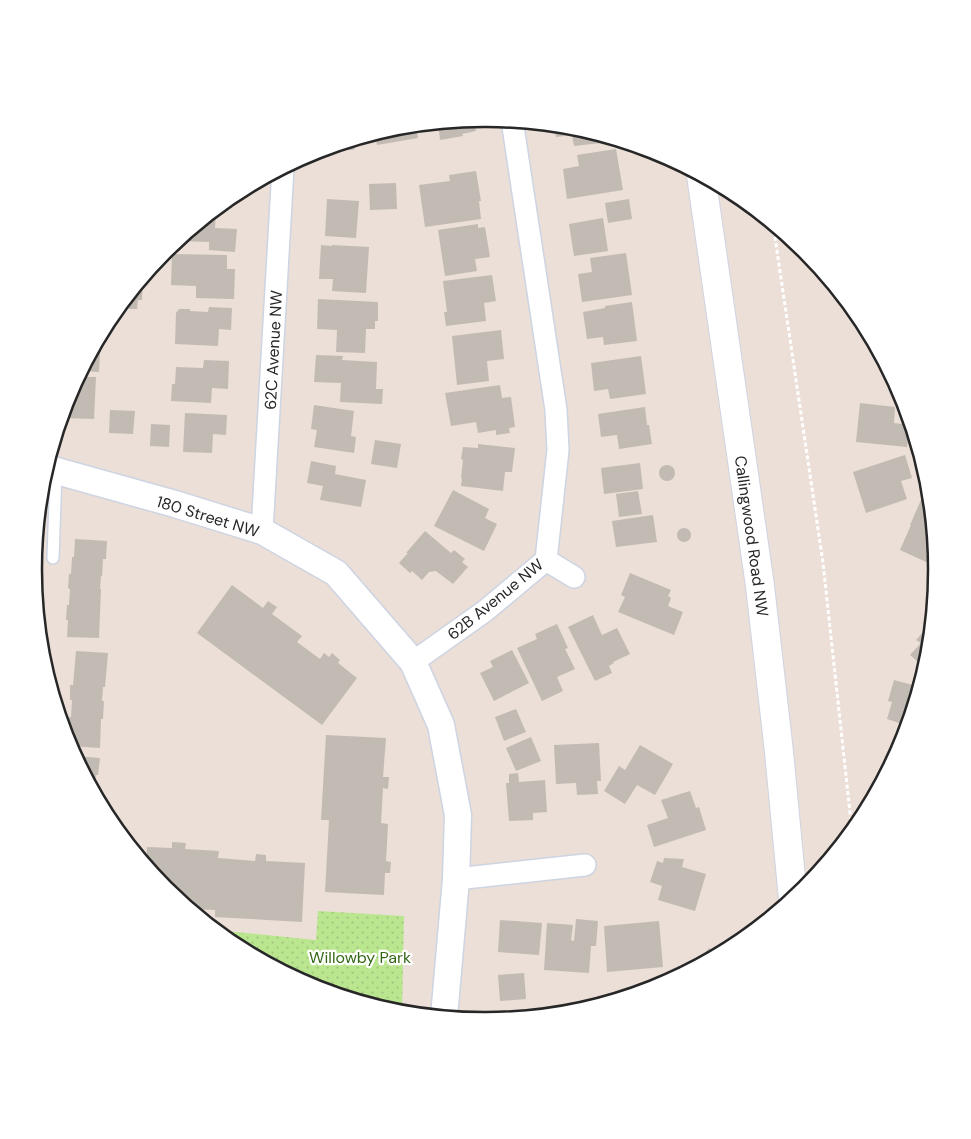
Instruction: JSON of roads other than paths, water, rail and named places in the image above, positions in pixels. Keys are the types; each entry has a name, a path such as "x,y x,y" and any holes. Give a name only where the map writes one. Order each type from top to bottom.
{"main road":[{"name":"Callingwood Road NW","path":"702,183 760,586 778,742 791,890"}],"street":[{"name":"62B Avenue NW","path":"413,662 485,611 546,560 558,450 556,410 513,127"},
{"name":"62C Avenue NW","path":"262,531 283,176"},
{"name":"180 Street NW","path":"54,471 175,504 262,531 336,573 413,662"},
{"path":"546,560 574,577"},
{"path":"413,662 441,725 458,814 456,879 445,1011"},
{"path":"456,879 586,866"}],"lane":[{"path":"51,482 53,558"}],"park label":[{"name":"Willowby Park","path":"360,957"}]}
